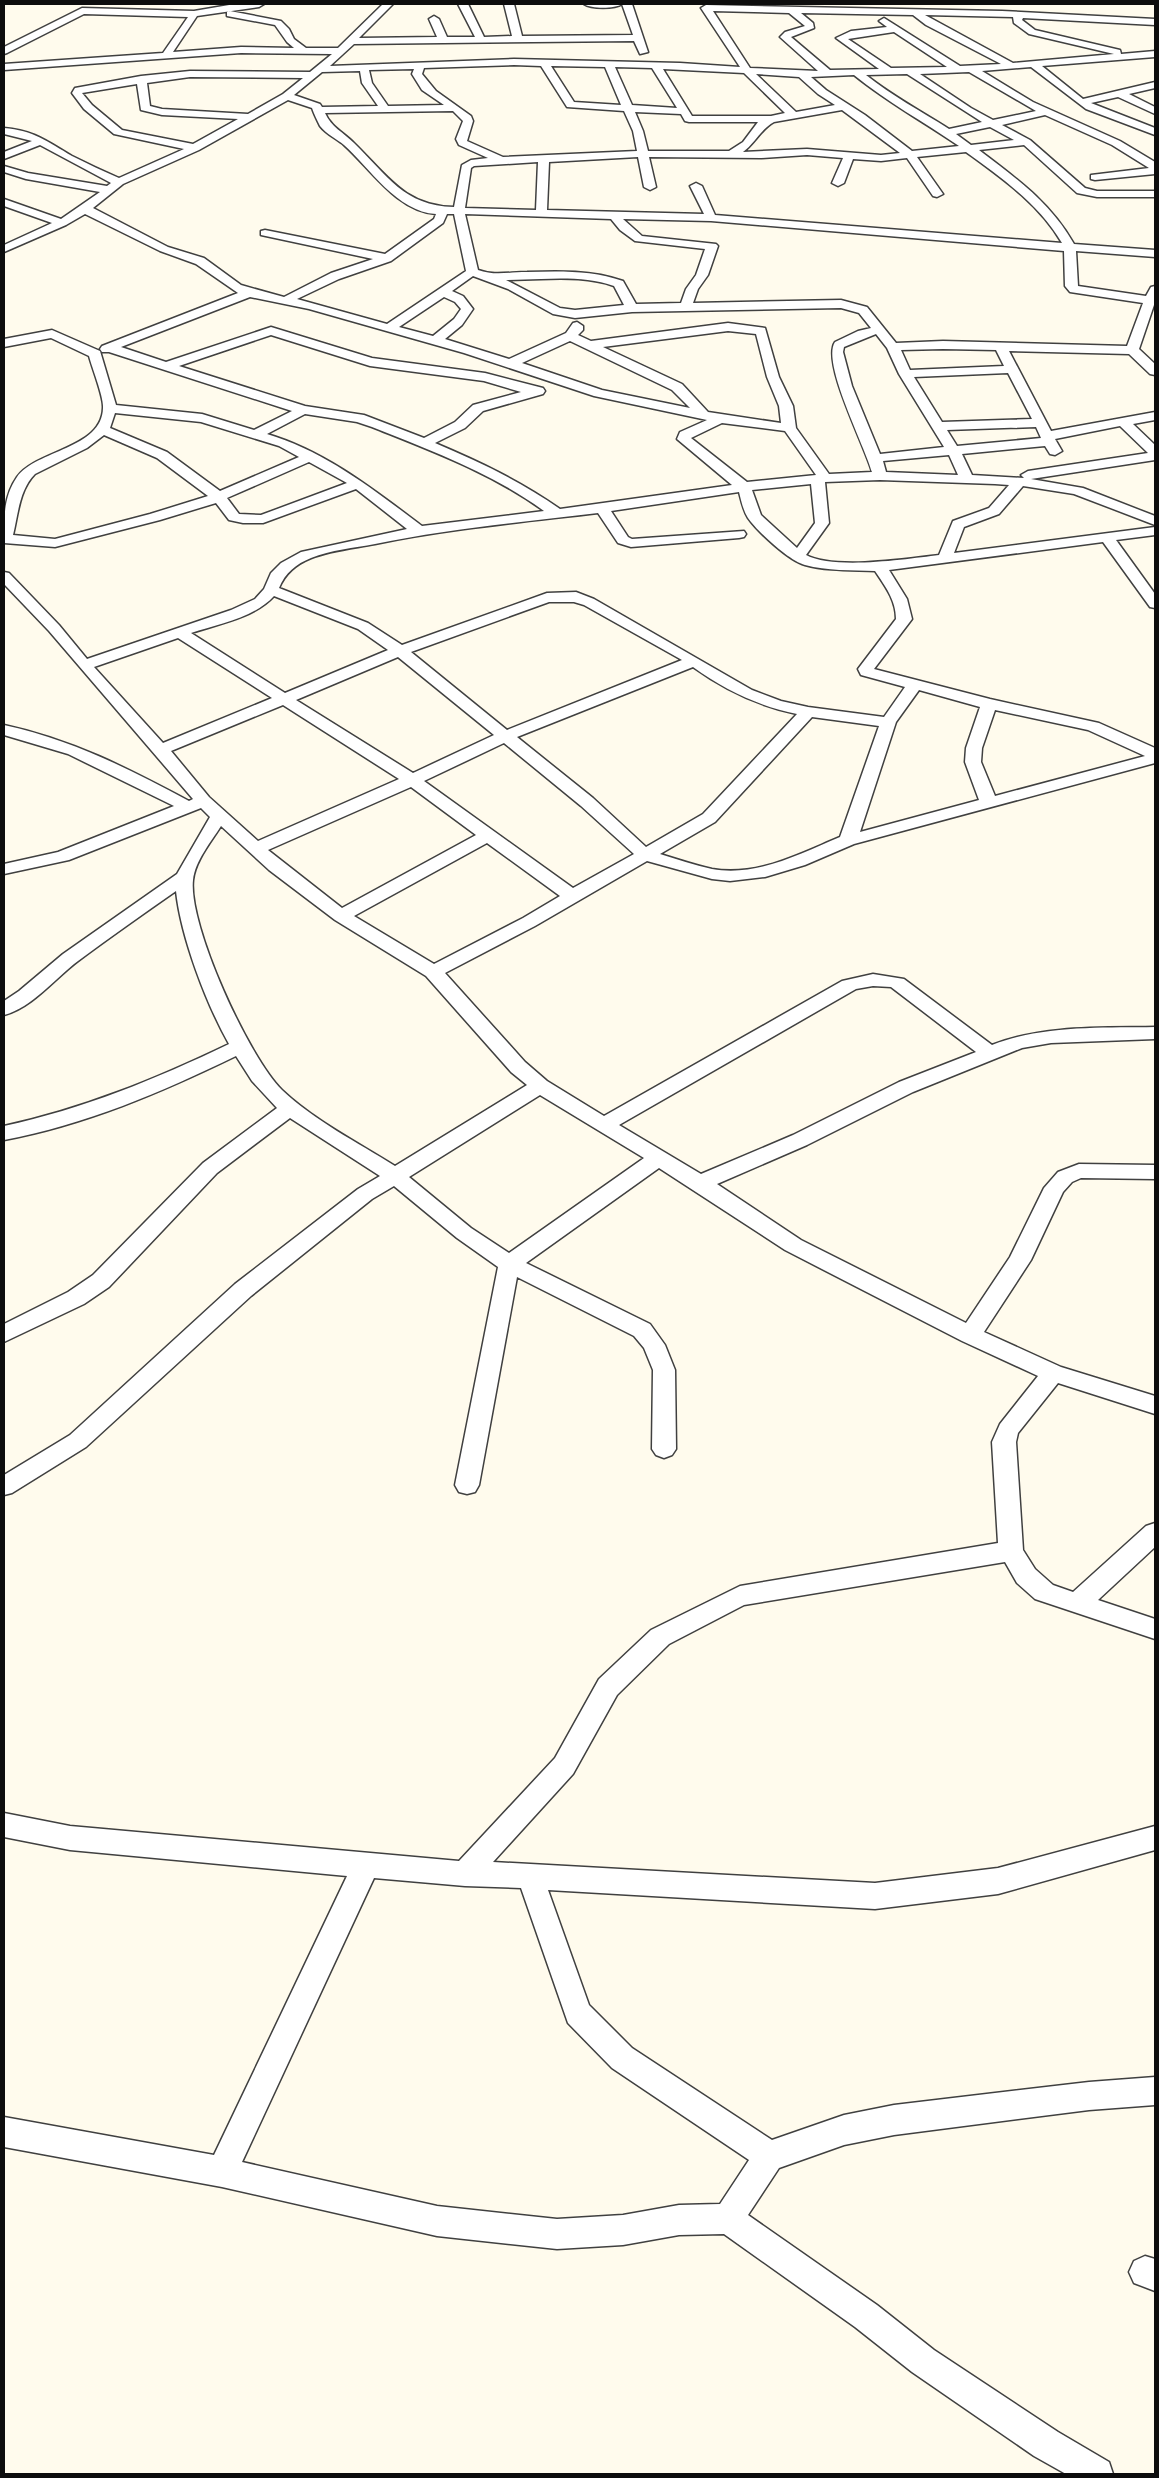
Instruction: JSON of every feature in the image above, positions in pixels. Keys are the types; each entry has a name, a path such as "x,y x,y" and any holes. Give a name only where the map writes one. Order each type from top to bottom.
{"street":[{"path":"4,51 82,11 105,10 194,14 221,8 259,4"},
{"path":"4,249 62,223 85,209 119,182 195,148 287,96 341,52 388,4"},
{"path":"463,4 481,40"},
{"path":"509,4 518,40"},
{"path":"589,4 618,4"},
{"path":"627,4 639,38 652,66 688,119 771,119 840,105 882,93"},
{"path":"941,4 961,13"},
{"path":"986,4 1002,14"},
{"path":"792,114 748,72 704,10 714,7 794,7 1002,14 1153,24"},
{"path":"794,7 810,25 809,28 784,37 828,73"},
{"path":"221,8 228,14 278,23 286,31 290,40 303,50"},
{"path":"872,10 896,29 957,69"},
{"path":"915,12 929,23 1012,66"},
{"path":"167,54 194,14"},
{"path":"1019,15 1017,21 1032,32 1131,56"},
{"path":"240,26 250,18"},
{"path":"434,19 443,39"},
{"path":"887,70 841,38 851,34 896,29"},
{"path":"238,37 241,50"},
{"path":"352,41 639,38"},
{"path":"4,68 113,58 241,50 341,52"},
{"path":"195,148 118,132 88,107 77,93 79,90 86,88 129,80 190,74 315,72 496,62 652,66 802,74 971,69 1154,54"},
{"path":"113,58 129,80"},
{"path":"544,64 571,105 682,111"},
{"path":"609,65 638,131 650,187"},
{"path":"1034,65 1082,102 1106,115 1132,121 1155,132"},
{"path":"420,67 416,74 430,92 466,116 468,121 460,139 463,143 476,151 507,161"},
{"path":"364,68 367,83 384,109"},
{"path":"971,69 1002,89 1046,112 1077,124 1137,154 1155,169"},
{"path":"908,70 967,110 1026,142 1081,191 1150,195 1155,205"},
{"path":"856,72 882,93 947,133 1027,192 1057,225 1070,248 1071,286 1074,289 1153,295 1149,316 1132,350"},
{"path":"802,74 840,105 861,117 910,155 937,194"},
{"path":"141,79 145,108 162,112 251,117"},
{"path":"1082,102 1155,85"},
{"path":"1119,93 1155,111"},
{"path":"287,96 311,103 318,110 325,125 348,143 395,191 422,207 442,211 711,218 1070,248 1155,253"},
{"path":"318,110 454,108"},
{"path":"947,133 1046,112"},
{"path":"731,155 747,144 762,124 771,119"},
{"path":"4,131 23,132 42,141 66,157 119,182"},
{"path":"4,156 42,141"},
{"path":"472,272 459,211 468,165 507,161 642,154 762,155 807,152 881,158 971,150 1026,142"},
{"path":"838,183 849,156"},
{"path":"541,214 544,159"},
{"path":"1095,177 1155,169"},
{"path":"4,170 26,176 110,190"},
{"path":"11,182 26,176"},
{"path":"696,186 711,218"},
{"path":"4,202 62,223"},
{"path":"85,209 157,245 200,261 237,288 249,293 435,341 449,359 485,377 535,392"},
{"path":"284,301 335,276 387,258 439,221 442,211"},
{"path":"614,215 624,228 639,239 712,246 702,275 692,289 686,306"},
{"path":"265,233 387,258"},
{"path":"472,272 490,277 528,294 557,311 575,314 632,308 686,306 842,304 863,310 893,347 905,374 953,450 968,480"},
{"path":"389,328 472,272"},
{"path":"490,277 552,275 607,279 619,284 632,308"},
{"path":"435,341 458,322 467,309 459,298 444,292"},
{"path":"4,344 52,334 94,354 249,293"},
{"path":"512,363 570,336 576,330 575,314"},
{"path":"589,345 728,327 761,331 773,377 786,406 786,418 789,428 822,479 822,523 798,556"},
{"path":"879,330 839,344 836,354 848,392 876,458 880,476"},
{"path":"168,366 271,331 370,362 449,359 512,363 564,383 599,393 720,419 789,428"},
{"path":"570,336 677,388 703,415"},
{"path":"893,347 943,345 1132,350 1155,371"},
{"path":"1001,347 1064,470"},
{"path":"110,348 303,410 358,418 425,443 505,480 524,490 556,513"},
{"path":"94,354 110,408 103,430 82,445 30,471 22,478 15,495 4,539 55,543 155,517 219,497 310,457"},
{"path":"905,374 1012,369"},
{"path":"425,443 460,425 472,411 478,408 564,383"},
{"path":"110,408 202,418 284,443 358,484 419,531"},
{"path":"256,434 303,410"},
{"path":"876,458 1049,438 1155,416"},
{"path":"720,419 685,435 684,439 744,487 754,516 762,526 798,556 807,561 834,565 879,567 1155,532"},
{"path":"1123,422 1155,452"},
{"path":"938,426 1040,423"},
{"path":"103,430 140,444 162,455 219,497 234,517 253,520 263,519 358,484"},
{"path":"996,480 1155,456"},
{"path":"84,665 180,633 260,602 271,590 276,576 286,566 306,555 419,531 602,508 744,487 822,479 880,476 996,480 1044,484 1078,492 1155,520"},
{"path":"944,560 958,524 994,511 1019,482"},
{"path":"602,508 623,540 631,543 739,534"},
{"path":"1108,539 1155,604"},
{"path":"879,567 894,589 905,613 904,619 866,669 867,672 914,686 989,704 1094,726 1155,754"},
{"path":"6,581 54,628 84,665 160,750 195,804"},
{"path":"271,590 363,626 400,651 587,802 645,855 712,874 751,875 795,862 848,840 1155,758"},
{"path":"160,750 400,651 547,598 563,596 576,597 589,602 694,661 746,694 776,705 808,712 888,722"},
{"path":"180,633 412,780 572,896"},
{"path":"255,849 412,780 506,736 694,661"},
{"path":"848,840 888,722 914,686"},
{"path":"989,704 974,748 973,762 989,803"},
{"path":"433,972 529,922 710,818 808,712"},
{"path":"4,730 74,750 219,816 255,849 341,916 433,972 518,1066 540,1086 700,1183 793,1246 970,1335 1053,1373 1155,1405"},
{"path":"4,869 63,856 195,804"},
{"path":"4,1009 26,995 70,958 184,876 219,816"},
{"path":"341,916 489,834"},
{"path":"184,876 187,902 195,939 218,999 240,1047 262,1080 290,1108 395,1176 464,1233 510,1264 642,1330 654,1345 664,1370 664,1449"},
{"path":"603,1125 849,985 869,979 880,978 897,983 990,1053"},
{"path":"700,1183 800,1140 906,1087 1018,1042 1051,1037 1155,1033"},
{"path":"4,1133 47,1125 145,1091 240,1047"},
{"path":"4,1486 78,1441 243,1290 365,1194 540,1086"},
{"path":"4,1334 76,1298 101,1281 210,1168 290,1108"},
{"path":"467,1485 479,1437 502,1293 510,1264 659,1158"},
{"path":"970,1335 1020,1260 1054,1188 1065,1177 1079,1171 1155,1172"},
{"path":"1053,1373 1008,1430 1004,1442 1011,1551 1026,1576 1044,1592 1155,1629"},
{"path":"1076,1604 1155,1533"},
{"path":"465,1874 564,1766 608,1688 660,1637 740,1596 1011,1551"},
{"path":"4,1825 70,1838 465,1874 875,1896 998,1881 1155,1838"},
{"path":"222,2172 366,1865"},
{"path":"530,1876 578,2013 622,2058 769,2156"},
{"path":"728,2219 769,2156 844,2130 894,2120 1089,2096 1155,2091"},
{"path":"4,2132 222,2172 436,2221 556,2234 623,2230 678,2220 728,2219 866,2316 923,2361 1046,2444 1097,2474"}]}
